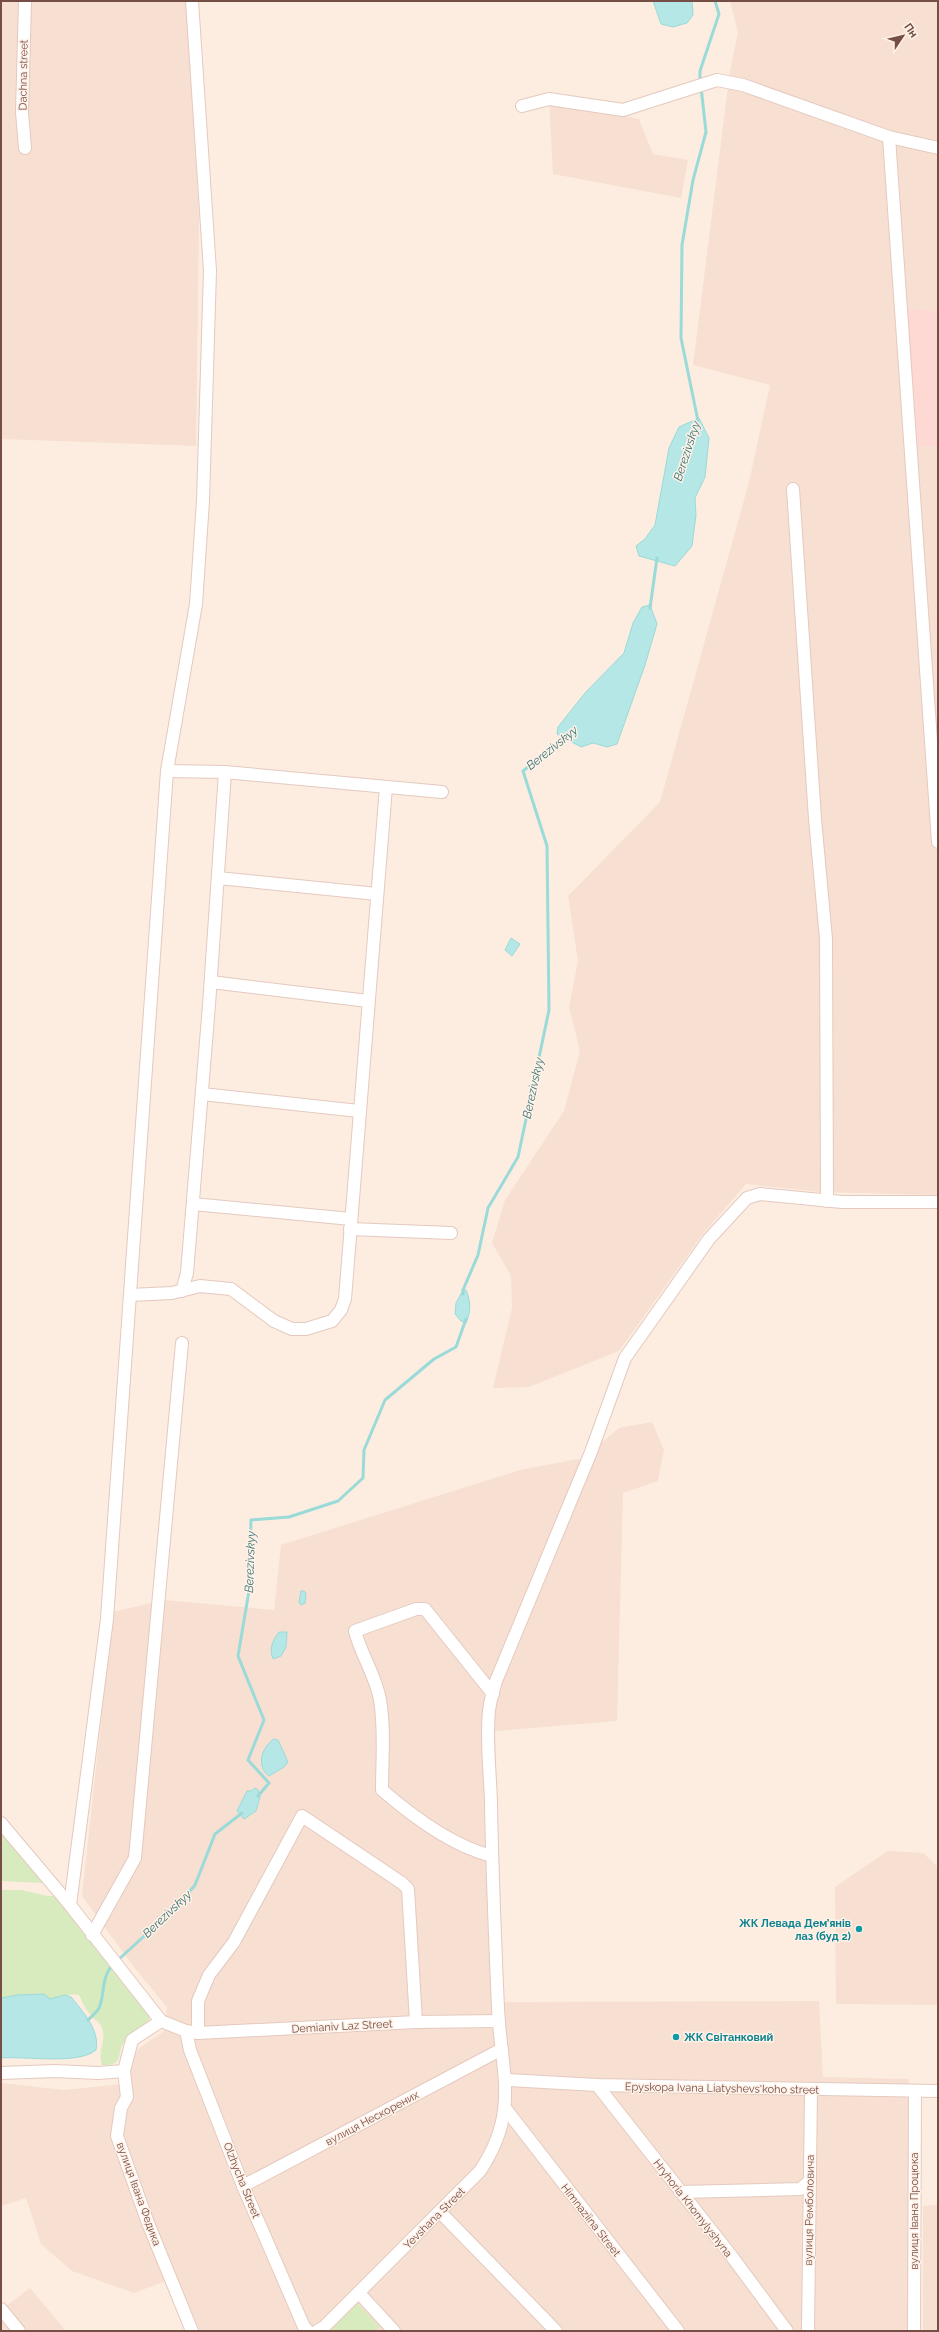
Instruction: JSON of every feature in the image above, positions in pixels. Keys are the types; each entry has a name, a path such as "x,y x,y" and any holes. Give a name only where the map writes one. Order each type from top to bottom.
{"street":[{"name":"Dachna street","path":"25,1 22,112 25,148"},
{"path":"70,1905 107,1619 167,771 196,604 203,500 210,271 192,1"},
{"path":"522,106 549,100 623,110 717,80 743,86 890,137 938,148"},
{"path":"890,137 938,842"},
{"path":"793,489 814,812 826,939 827,1200"},
{"path":"167,771 225,772 442,792"},
{"path":"182,1291 187,1273 193,1204 211,982 225,772"},
{"path":"130,1295 182,1291 200,1286 231,1289 274,1321 292,1329 321,1326 332,1321 341,1310 345,1299 386,787"},
{"path":"218,878 377,894"},
{"path":"211,982 368,1001"},
{"path":"202,1094 359,1111"},
{"name":"Yevshana Street","path":"317,2331 324,2327 480,2171 493,2152 499,2138 505,2108 507,2080 499,2021 492,1856 489,1711 496,1681 591,1452 625,1358 709,1239 747,1198 760,1194 827,1200 938,1202"},
{"path":"193,1204 350,1224 451,1233"},
{"path":"92,1935 135,1858 182,1343"},
{"path":"492,1856 475,1852 412,1816 382,1790 380,1700 375,1680 360,1650 356,1630 416,1609 425,1609 493,1694"},
{"name":"Olzhycha Street","path":"306,2329 243,2186 190,2050 198,2001 209,1975 234,1942 302,1816 402,1883 408,1889 416,2022"},
{"path":"1,1823 70,1905 110,1958 161,2021 192,2032"},
{"name":"вулиця Івана Федика","path":"161,2021 132,2040 124,2071 127,2097 121,2108 118,2136 149,2226 192,2331"},
{"name":"Demianiv Laz Street","path":"192,2032 416,2022 499,2021"},
{"name":"вулиця Нескорених","path":"243,2186 502,2050"},
{"path":"1,2073 55,2071 98,2073 124,2071"},
{"name":"Epyskopa Ivana Liatyshevs'koho street","path":"507,2080 597,2085 811,2090 938,2091"},
{"name":"Hryhoria Khomylyshyna","path":"597,2085 787,2331"},
{"name":"вулиця Ремболовича","path":"808,2331 811,2090"},
{"name":"вулиця Івана Процюка","path":"914,2331 915,2091"},
{"name":"Himnaziina Street","path":"505,2108 678,2331"},
{"path":"680,2192 800,2189 810,2181"},
{"path":"440,2212 556,2331"},
{"path":"358,2293 394,2331"},
{"path":"1,2309 19,2331"}],"shaded area":[{"path":"1,1 187,1 199,219 196,446 1,439"},
{"path":"730,1 938,1 938,311 905,308 914,446 938,446 938,1195 821,1192 746,1184 702,1235 619,1351 529,1387 493,1388 512,1308 511,1276 492,1243 505,1200 564,1111 580,1051 569,1007 578,961 568,896 660,802 749,482 770,385 693,365 730,71 738,32"},
{"path":"549,99 639,119 653,154 688,160 681,198 553,174"},
{"path":"905,308 938,311 938,446 914,446"},
{"path":"652,1422 664,1450 658,1481 623,1493 617,1721 495,1731 504,2002 819,2001 823,2077 909,2079 911,2331 200,2331 176,2277 134,2293 72,2271 41,2244 26,2198 1,2206 1,2083 64,2090 122,2084 138,2049 164,2031 167,2007 133,1966 82,1896 113,1612 164,1600 274,1610 281,1545 520,1470 583,1458 619,1428"},
{"path":"888,1851 923,1853 938,1867 938,2005 836,2004 835,1887"},
{"path":"938,2205 938,2331 923,2331 923,2206"},
{"path":"30,2288 66,2331 1,2331 1,2310"}],"green space":[{"path":"1,1833 44,1880 42,1883 1,1881"},
{"path":"1,1890 21,1890 48,1896 58,1896 149,2015 149,2024 125,2041 119,2058 114,2063 102,2065 102,2028 87,2010 79,1995 68,1995 50,1999 44,1994 18,1995 1,1998"},
{"path":"355,2301 380,2327 375,2331 325,2331"}],"water":[{"path":"653,1 692,1 693,15 687,23 673,27 661,24"},
{"path":"699,418 709,438 705,477 695,498 696,515 692,546 675,566 639,556 636,546 645,539 655,525 669,448 679,427"},
{"path":"650,605 657,624 645,665 617,744 607,747 593,743 581,747 557,734 558,727 585,693 624,653 633,623 642,607"},
{"path":"511,938 520,944 512,956 505,950"},
{"path":"463,1290 466,1290 470,1303 470,1310 466,1323 461,1321 455,1314 456,1303"},
{"path":"301,1591 306,1593 305,1603 301,1605 299,1602"},
{"path":"279,1632 287,1632 286,1647 281,1656 273,1659 271,1652 272,1645"},
{"path":"274,1739 278,1740 288,1762 284,1767 269,1776 262,1767 261,1762 263,1752"},
{"path":"255,1788 258,1790 260,1797 256,1811 244,1819 237,1811 247,1791 251,1791"},
{"path":"44,1994 50,1999 65,1995 71,1997 93,2028 97,2043 96,2050 88,2055 65,2059 1,2058 1,1998 18,1995"}],"waterway":[{"name":"Berezivskyy","path":"700,82 700,71 719,14 715,1"},
{"name":"Berezivskyy","path":"698,421 681,338 682,245 693,180 706,132 701,87"},
{"name":"Berezivskyy","path":"650,608 657,558"},
{"name":"Berezivskyy","path":"463,1294 463,1290 478,1255 488,1208 518,1157 549,1010 547,846 523,771 569,735"},
{"name":"Berezivskyy","path":"258,1796 269,1783 248,1760 264,1720 238,1656 249,1591 251,1520 289,1517 338,1501 363,1478 364,1450 385,1400 434,1359 456,1347 466,1319"},
{"name":"Berezivskyy","path":"117,1961 178,1905 195,1885 215,1834 242,1813"},
{"name":"Berezivskyy","path":"88,2020 99,2008 105,1980 109,1969 113,1965"}],"place":[{"name":"ЖК Левада Дем’янів лаз (буд 2)","path":"859,1929"},
{"name":"ЖК Світанковий","path":"676,2037"}]}
